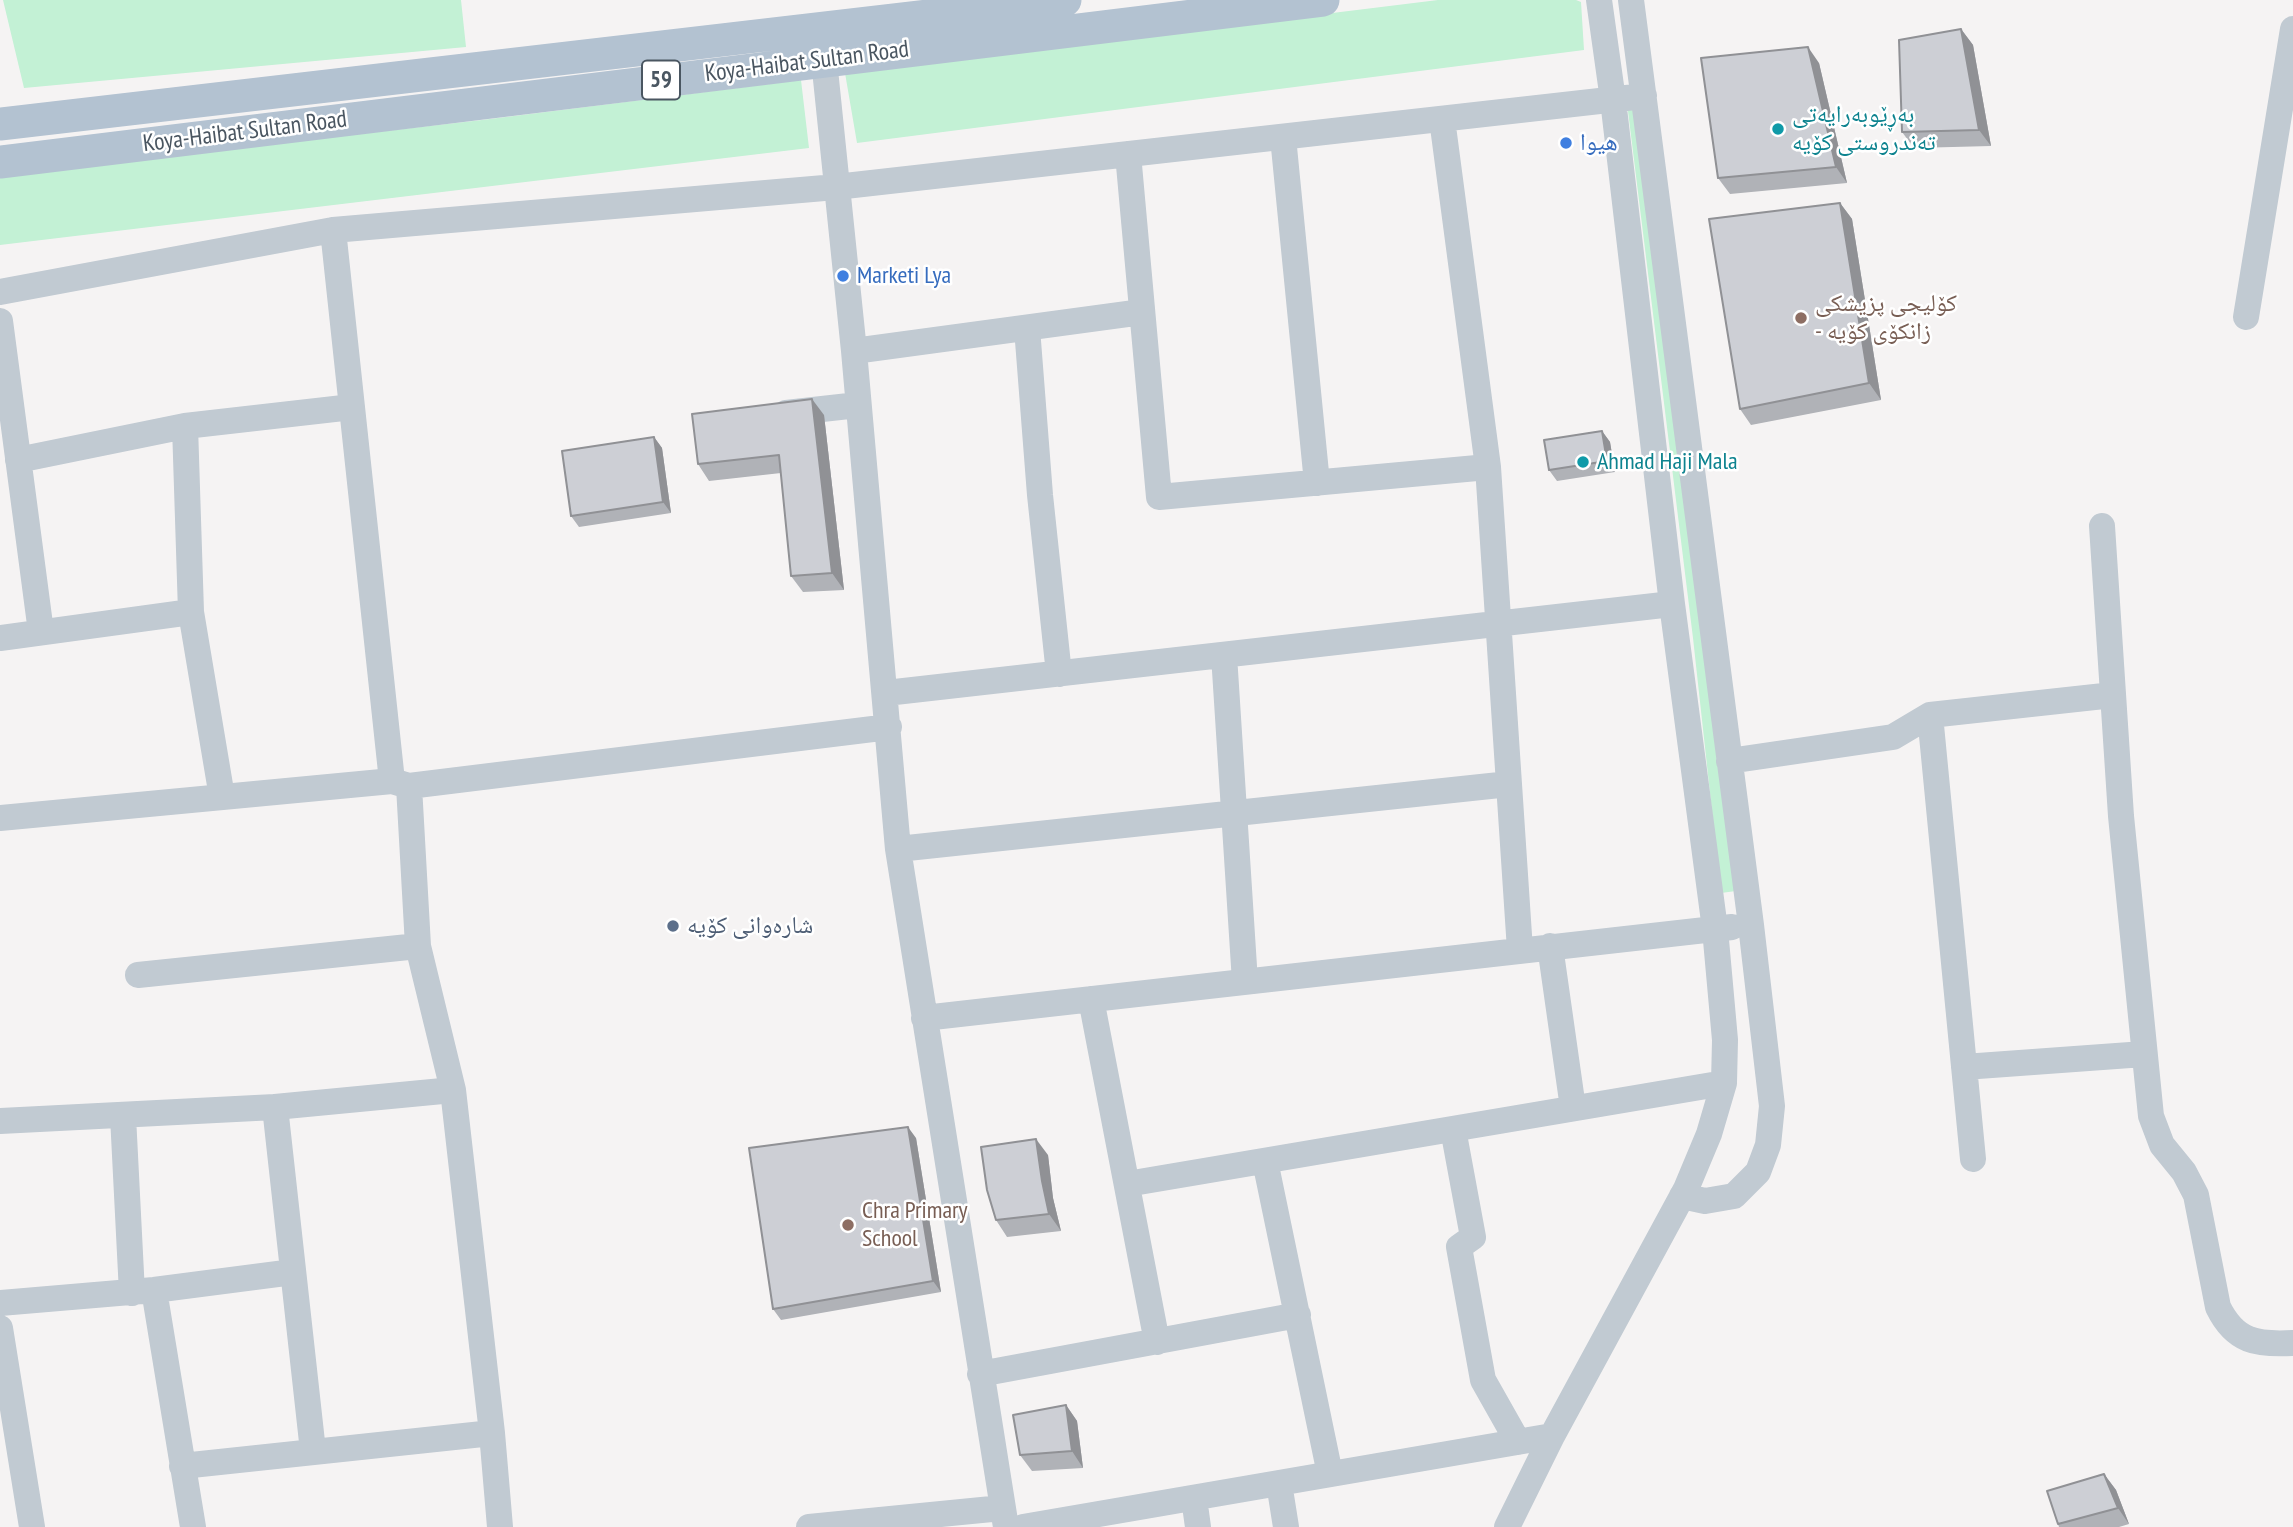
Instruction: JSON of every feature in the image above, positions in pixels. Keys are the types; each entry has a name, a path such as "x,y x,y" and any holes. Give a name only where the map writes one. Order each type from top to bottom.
{"main road":[{"name":"Koya-Haibat Sultan Road","path":"0,124 1065,0"},
{"name":"Koya-Haibat Sultan Road","path":"0,162 1323,0"}],"street":[{"path":"1507,1527 1552,1436 1682,1196 1709,1134 1724,1083 1725,1040 1714,929 1599,0"},
{"path":"1631,0 1734,790 1772,1107 1768,1144 1758,1172 1734,1196 1705,1201 1682,1196"},
{"path":"2246,317 2293,29"},
{"path":"809,1527 1004,1517 898,849 854,351 824,60"},
{"path":"0,292 333,230 836,187 1644,96"},
{"path":"1442,119 1488,467 1520,950"},
{"path":"1283,137 1317,482"},
{"path":"1128,154 1159,497 1488,467"},
{"path":"333,230 418,946 453,1090 500,1527"},
{"path":"854,351 1142,312"},
{"path":"0,321 41,632"},
{"path":"1027,328 1040,495 1059,674"},
{"path":"762,415 858,405"},
{"path":"18,460 186,426 352,407"},
{"path":"186,426 191,612 222,797"},
{"path":"2102,526 2121,816 2149,1108 2155,1131 2172,1160 2191,1183 2196,1195 2218,1307 2223,1317 2238,1334 2248,1339 2269,1344 2293,1343"},
{"path":"886,693 1672,604"},
{"path":"0,638 191,612"},
{"path":"1224,655 1245,982"},
{"path":"1729,761 1893,737 1930,715 2113,695"},
{"path":"1930,715 1973,1159"},
{"path":"0,818 222,797 400,784 889,727"},
{"path":"898,849 1509,784"},
{"path":"1698,794 1734,790"},
{"path":"924,1018 1751,925"},
{"path":"138,975 418,946"},
{"path":"1550,946 1573,1108"},
{"path":"1091,999 1157,1342"},
{"path":"1964,1067 2144,1054"},
{"path":"1127,1184 1724,1083"},
{"path":"0,1121 275,1107 453,1090"},
{"path":"275,1107 313,1451"},
{"path":"123,1116 143,1291 193,1527"},
{"path":"1453,1129 1473,1237 1459,1247 1483,1380 1518,1442"},
{"path":"1265,1161 1330,1474"},
{"path":"0,1303 143,1291 293,1272"},
{"path":"980,1374 1298,1315"},
{"path":"0,1328 32,1527"},
{"path":"182,1466 492,1433"},
{"path":"1023,1527 1552,1436"},
{"path":"1279,1483 1286,1527"},
{"path":"1194,1498 1198,1527"}],"green space":[{"path":"3,0 461,0 466,47 24,88"},
{"path":"1438,0 1576,0 1581,2 1584,50 857,143 845,73"},
{"path":"801,80 809,148 0,245 0,175 482,120"},
{"path":"1640,102 1736,891 1721,893 1693,638 1627,103"}],"building":[{"path":"1961,29 1979,130 1902,132 1899,40"},
{"name":"بەڕێوبەرایەتی تەندروستی کۆیە","path":"1808,47 1836,167 1718,178 1701,58"},
{"name":"کۆلیجی پزیشکی - زانکۆی کۆیە","path":"1840,203 1869,383 1740,409 1709,219"},
{"path":"812,399 832,573 791,576 779,455 698,464 692,414"},
{"path":"1602,431 1607,461 1549,470 1544,440"},
{"path":"654,437 663,502 571,516 562,451"},
{"name":"Chra Primary School","path":"908,1127 933,1281 773,1309 749,1148"},
{"path":"1036,1139 1049,1214 996,1220 987,1190 981,1147"},
{"path":"1066,1405 1072,1451 1020,1455 1013,1415"},
{"path":"2104,1474 2118,1508 2058,1524 2047,1491"}],"place":[{"name":"بەڕێوبەرایەتی تەندروستی کۆیە","path":"1778,129"},
{"name":"هیوا","path":"1566,143"},
{"name":"Marketi Lya","path":"843,276"},
{"name":"کۆلیجی پزیشکی - زانکۆی کۆیە","path":"1801,318"},
{"name":"Ahmad Haji Mala","path":"1583,462"},
{"name":"شارەوانی کۆیە","path":"673,926"},
{"name":"Chra Primary School","path":"848,1225"}]}
